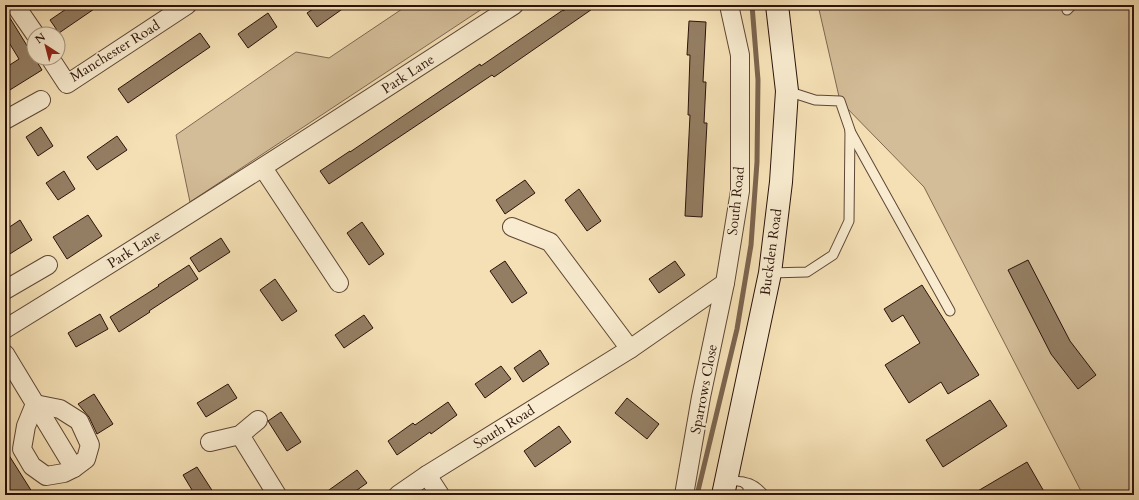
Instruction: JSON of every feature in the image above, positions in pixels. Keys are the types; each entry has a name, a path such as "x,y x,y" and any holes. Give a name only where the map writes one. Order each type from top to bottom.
{"main road":[{"name":"Buckden Road","path":"731,486 770,273 781,182 787,90 777,5"}],"street":[{"path":"15,5 29,26"},
{"name":"Manchester Road","path":"55,66 67,84 187,5"},
{"name":"Park Lane","path":"5,329 141,246 514,5"},
{"name":"South Road","path":"398,495 427,475 630,349 725,283 740,191 740,55 729,5"},
{"path":"5,120 41,100"},
{"path":"263,168 340,283"},
{"path":"512,226 550,242 630,349"},
{"path":"5,290 48,265"},
{"name":"Sparrows Close","path":"684,495 701,397 725,283"},
{"path":"5,354 74,468"},
{"path":"36,404 60,409 79,421 90,445 86,459 64,473 46,476 32,466 22,448 26,426 36,404"},
{"path":"210,442 240,435 258,420"},
{"path":"240,435 277,495"},
{"path":"427,475 440,495"}],"lane":[{"path":"787,90 815,100 840,101 850,130 950,311"},
{"path":"770,273 807,272 833,255 849,221 850,130"},
{"path":"731,486 748,486 748,495"},
{"path":"731,486 756,486 764,495"}],"shaded area":[{"path":"408,5 488,5 190,202 176,135 296,52 329,58"},
{"path":"818,5 1134,5 1134,495 1083,495 924,187 840,101"}],"building":[{"path":"72,5 100,5 66,28 66,26 54,26 50,20"},
{"path":"319,5 348,5 317,27 307,13"},
{"path":"572,5 598,5 494,77 492,75 329,184 320,171 480,64 481,66"},
{"path":"5,10 26,44 26,66 40,66 42,70 5,93 5,68 19,59 5,36"},
{"path":"268,13 277,27 248,48 238,34"},
{"path":"689,21 706,22 703,82 706,82 704,123 707,123 702,217 685,216 690,115 688,115 690,55 687,55"},
{"path":"200,33 210,47 128,103 118,89"},
{"path":"41,127 53,146 38,156 26,137"},
{"path":"117,136 127,150 97,170 87,157"},
{"path":"64,171 75,189 58,200 46,183"},
{"path":"525,180 535,193 505,214 496,200"},
{"path":"579,189 601,221 587,231 565,200"},
{"path":"88,215 102,236 67,259 53,237"},
{"path":"20,220 32,240 5,257 5,230"},
{"path":"362,222 384,254 369,265 347,233"},
{"path":"221,238 230,252 199,272 190,258"},
{"path":"1028,260 1070,341 1096,375 1078,389 1051,354 1008,270"},
{"path":"505,261 527,293 512,303 490,271"},
{"path":"675,261 685,275 659,293 649,279"},
{"path":"189,265 198,279 119,332 110,317"},
{"path":"275,279 297,311 282,321 260,290"},
{"path":"922,285 979,375 948,394 941,382 909,403 885,365 920,343 903,315 892,322 884,309"},
{"path":"100,314 108,329 76,347 68,333"},
{"path":"364,315 373,328 344,348 335,335"},
{"path":"540,350 549,364 523,382 514,368"},
{"path":"501,366 511,379 485,398 475,384"},
{"path":"228,384 237,398 206,417 197,403"},
{"path":"94,394 113,424 97,434 89,417 78,404"},
{"path":"627,398 659,424 647,439 615,413"},
{"path":"990,400 1007,426 943,467 926,440"},
{"path":"448,402 457,415 431,434 430,432 397,455 388,441 413,423 415,425"},
{"path":"281,412 301,442 287,451 268,421"},
{"path":"559,426 571,442 535,467 524,451"},
{"path":"5,449 34,495 13,495 5,483"},
{"path":"1027,462 1046,495 971,495"},
{"path":"197,467 215,495 195,495 183,475"},
{"path":"357,470 367,483 350,495 322,495"}],"waterway":[{"path":"697,495 737,329 751,245 757,162 758,80 752,5"}]}
